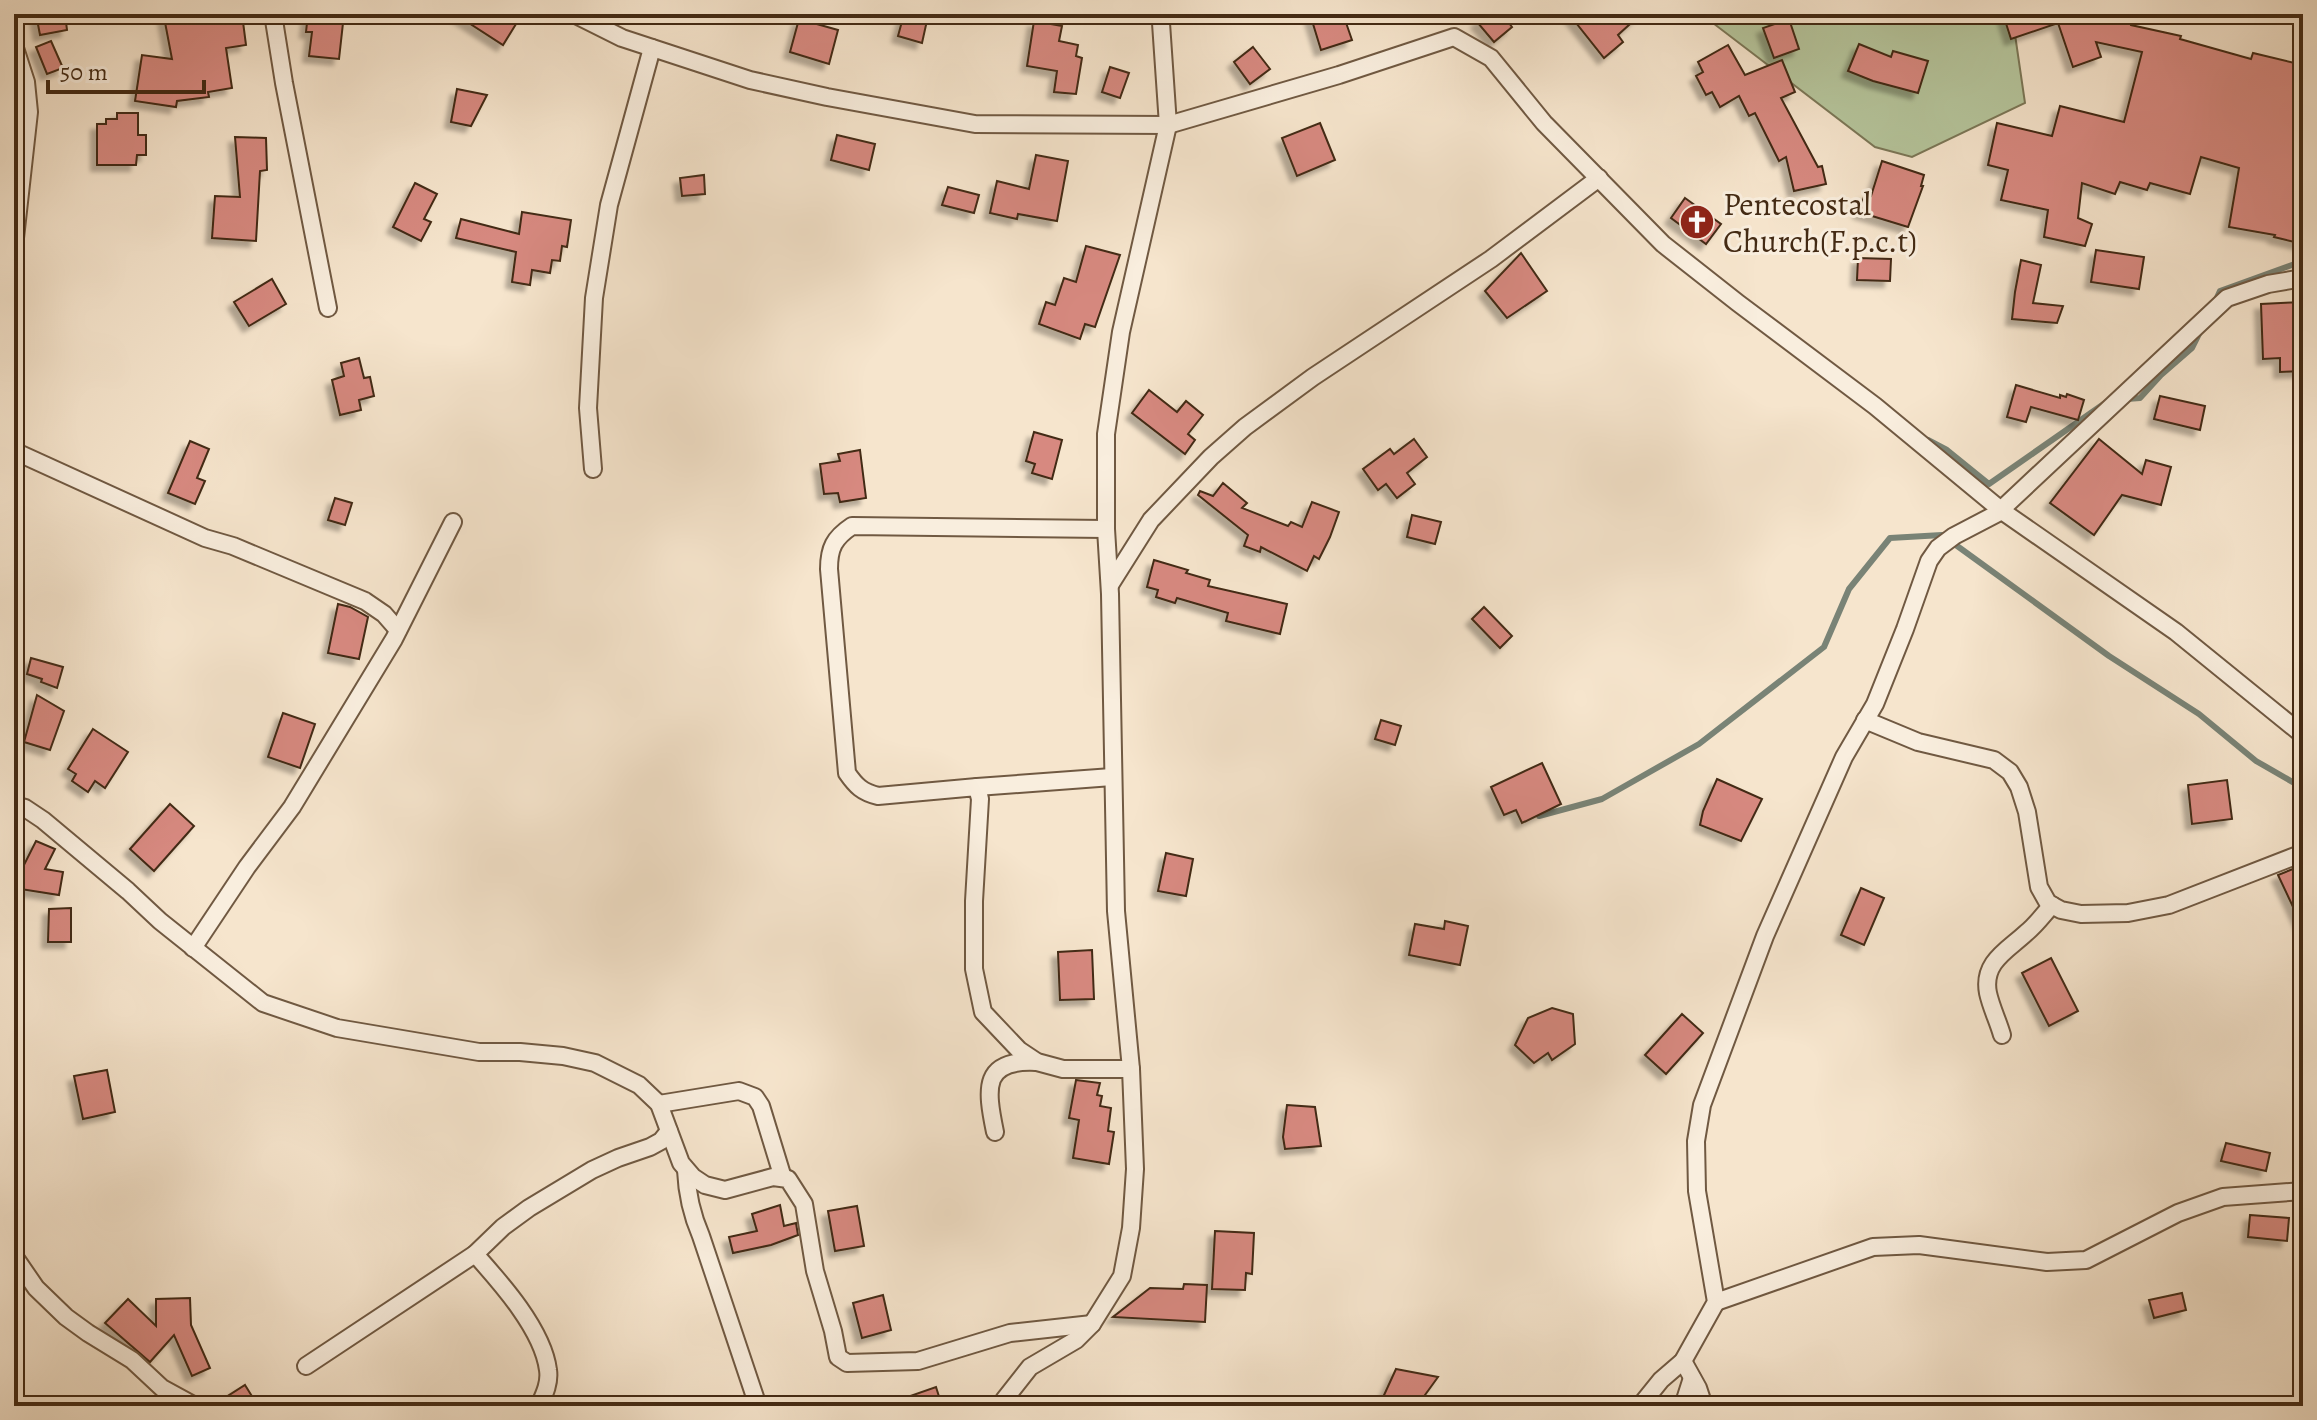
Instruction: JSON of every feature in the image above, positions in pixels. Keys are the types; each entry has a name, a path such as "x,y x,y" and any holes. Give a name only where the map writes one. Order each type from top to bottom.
{"street":[{"path":"273,14 328,308"},
{"path":"574,14 622,38 750,80 975,124 1168,125 1339,75 1454,37 1491,58 1544,123 1663,244 1875,406 2002,511 2176,632 2303,735"},
{"path":"1003,1406 1004,1400 1030,1367 1076,1340 1092,1324 1122,1276 1131,1228 1135,1169 1131,1069 1116,911 1106,434 1121,332 1168,125 1162,14"},
{"path":"14,45 26,82 29,112 14,247"},
{"path":"593,469 588,408 594,298 609,205 652,48"},
{"path":"1110,585 1151,520 1211,457 1245,427 1313,377 1491,259 1599,178"},
{"path":"1640,1406 1661,1380 1683,1361 1716,1302 1697,1191 1696,1141 1702,1105 1765,936 1844,757 1875,704 1929,561 1938,548 1954,536 2002,511 2227,298 2268,284 2303,278"},
{"path":"14,451 205,538 233,546 365,601 384,614 398,630"},
{"path":"193,948 292,807 398,630 453,522"},
{"path":"1106,529 852,526 837,537 829,552 847,773 856,786 865,793 878,796 1112,777"},
{"path":"1865,720 1918,742 1994,760 2010,772 2019,787 2027,812 2039,887 2048,903 2061,910 2081,914 2128,913 2169,905 2303,853"},
{"path":"977,787 980,799 974,969 983,1012 1011,1042 1037,1062"},
{"path":"14,805 43,820 160,921 263,1003 337,1028 479,1052 563,1056 595,1063 639,1085 659,1104 681,1163 705,1185 725,1190 773,1177 788,1179 804,1204 815,1271 838,1357 847,1363 918,1361 1010,1333 1092,1324"},
{"path":"2002,1035 1988,992 1991,970 1996,958 2030,930 2052,905"},
{"path":"995,1132 989,1098 993,1077 1005,1064 1020,1061 1063,1069 1131,1069"},
{"path":"659,1104 739,1091 755,1097 761,1106 783,1178"},
{"path":"306,1366 475,1254 529,1208 592,1170 661,1141 669,1131"},
{"path":"686,1170 691,1212 758,1406"},
{"path":"1716,1302 1873,1247 1919,1245 2047,1262 2086,1260 2178,1213 2223,1197 2303,1191"},
{"path":"475,1254 517,1305 540,1344 548,1372 546,1391 539,1406"},
{"path":"14,1256 36,1288 57,1309 88,1333 132,1360 162,1388 195,1406"},
{"path":"1683,1361 1704,1406"},
{"path":"1683,1406 1692,1378"}],"green space":[{"path":"1704,14 2012,14 2025,103 1912,157 1875,147"}],"building":[{"path":"36,14 65,14 67,30 40,35"},
{"path":"178,14 242,14 246,45 226,48 232,88 208,92 209,97 177,101 176,107 135,101 142,55 172,59 164,17"},
{"path":"308,14 344,14 339,59 309,56 312,32 306,32"},
{"path":"455,14 501,14 516,24 503,45"},
{"path":"904,14 928,16 922,43 898,36"},
{"path":"1310,14 1343,14 1352,40 1321,50"},
{"path":"1487,14 1502,14 1512,27 1494,42 1477,22"},
{"path":"1569,14 1641,14 1618,35 1623,42 1604,58"},
{"path":"2003,14 2124,14 2131,25 2181,36 2180,39 2251,59 2253,53 2303,65 2303,244 2275,235 2229,227 2239,168 2201,157 2190,194 2150,183 2147,190 2120,182 2115,194 2082,183 2078,218 2092,224 2085,246 2044,237 2048,210 2001,200 2008,170 1988,165 1997,123 2052,136 2060,106 2124,122 2142,52 2096,42 2101,57 2073,67 2058,23 2011,39"},
{"path":"799,19 838,30 829,64 790,52"},
{"path":"1789,19 1799,49 1774,58 1763,28"},
{"path":"1034,21 1062,26 1059,41 1078,45 1076,56 1082,58 1076,94 1054,92 1057,71 1027,66"},
{"path":"51,41 63,68 47,74 36,47"},
{"path":"1859,44 1891,57 1893,51 1928,61 1918,93 1848,71"},
{"path":"1728,45 1745,75 1782,60 1795,92 1781,98 1818,167 1822,166 1826,184 1794,191 1786,157 1779,161 1755,113 1749,116 1739,96 1720,107 1712,92 1706,95 1696,76 1703,72 1698,62"},
{"path":"1253,47 1270,69 1250,84 1234,62"},
{"path":"1110,67 1129,73 1120,98 1102,92"},
{"path":"457,89 487,95 471,126 451,122"},
{"path":"117,113 138,113 138,135 146,135 146,155 137,155 136,165 97,165 97,124 106,124 106,119 117,119"},
{"path":"1320,123 1335,160 1297,176 1282,138"},
{"path":"837,135 875,144 869,170 831,160"},
{"path":"235,137 266,138 267,170 260,171 256,241 212,238 215,196 240,197"},
{"path":"1036,155 1068,161 1057,221 1018,214 1017,219 990,213 997,181 1029,189"},
{"path":"1882,161 1924,175 1908,227 1859,212 1865,194 1871,196"},
{"path":"704,175 705,194 682,196 680,178"},
{"path":"415,183 437,194 424,219 431,222 421,241 393,227"},
{"path":"948,187 979,195 974,213 942,205"},
{"path":"1685,198 1721,224 1706,244 1671,218"},
{"path":"522,212 571,220 567,247 562,246 560,261 552,260 550,273 532,270 530,285 512,282 516,252 456,238 461,219 519,234"},
{"path":"1086,246 1120,255 1095,327 1085,324 1080,339 1039,324 1046,302 1055,305 1064,278 1076,282"},
{"path":"2096,250 2144,257 2139,289 2091,282"},
{"path":"1521,253 1547,291 1507,318 1485,291"},
{"path":"1858,258 1891,259 1890,281 1857,280"},
{"path":"2021,260 2041,265 2033,303 2063,306 2057,323 2012,319"},
{"path":"272,279 286,304 249,326 234,302"},
{"path":"2303,302 2303,371 2280,372 2280,358 2263,359 2261,304"},
{"path":"359,358 364,378 370,377 374,396 359,400 361,410 340,415 332,380 344,376 341,363"},
{"path":"2016,385 2060,398 2060,395 2066,397 2067,394 2084,400 2078,420 2031,407 2026,422 2007,417"},
{"path":"1149,390 1177,412 1186,401 1203,415 1188,434 1195,440 1185,454 1132,413"},
{"path":"2160,396 2205,406 2200,430 2154,419"},
{"path":"1034,432 1062,440 1052,479 1032,473 1035,464 1026,461"},
{"path":"1414,439 1427,457 1407,473 1415,484 1397,498 1386,484 1378,490 1363,469 1390,449 1394,454"},
{"path":"2099,439 2142,474 2146,460 2171,467 2161,505 2122,495 2094,535 2050,503"},
{"path":"190,441 209,449 197,478 205,481 195,504 168,493"},
{"path":"860,450 866,498 840,502 838,493 824,494 820,464 840,461 838,454"},
{"path":"1223,483 1247,503 1242,508 1288,526 1291,522 1302,527 1312,502 1339,512 1319,559 1314,556 1307,571 1261,547 1260,552 1244,546 1248,535 1198,495 1200,491 1213,496"},
{"path":"335,498 352,503 345,525 328,520"},
{"path":"1412,515 1441,522 1435,544 1407,537"},
{"path":"1154,560 1210,580 1208,586 1287,604 1280,634 1226,621 1228,613 1177,598 1175,603 1156,597 1158,590 1147,587"},
{"path":"338,604 368,617 359,659 328,653"},
{"path":"1484,607 1512,636 1500,648 1472,619"},
{"path":"31,658 63,667 57,688 27,674"},
{"path":"37,695 64,711 50,750 24,742"},
{"path":"283,713 315,724 300,768 268,757"},
{"path":"1381,720 1401,726 1395,745 1375,739"},
{"path":"93,729 128,752 105,788 95,781 88,792 72,781 76,774 68,769"},
{"path":"1542,763 1561,804 1522,823 1516,810 1504,815 1491,787"},
{"path":"1717,779 1762,799 1741,841 1700,825"},
{"path":"2227,780 2232,819 2192,824 2188,785"},
{"path":"170,804 194,826 154,871 130,849"},
{"path":"36,841 55,849 45,869 63,872 59,895 14,888 17,864 24,865"},
{"path":"1166,853 1193,859 1186,896 1158,891"},
{"path":"2303,865 2303,928 2278,875"},
{"path":"1861,888 1884,898 1864,945 1841,935"},
{"path":"71,908 71,942 48,942 49,909"},
{"path":"1445,921 1468,926 1460,965 1409,955 1415,924 1444,929"},
{"path":"1092,950 1094,999 1060,1000 1058,952"},
{"path":"2051,958 2078,1011 2049,1026 2022,973"},
{"path":"1552,1008 1573,1014 1575,1044 1552,1060 1548,1053 1534,1063 1515,1045 1528,1018"},
{"path":"1682,1014 1703,1033 1666,1074 1645,1055"},
{"path":"107,1070 115,1112 83,1119 74,1076"},
{"path":"1076,1080 1100,1083 1097,1095 1102,1096 1100,1106 1111,1108 1108,1131 1114,1132 1109,1164 1073,1158 1079,1120 1069,1118"},
{"path":"1287,1105 1315,1107 1321,1146 1285,1149 1283,1137"},
{"path":"2226,1143 2270,1153 2266,1171 2221,1161"},
{"path":"780,1205 784,1226 796,1223 798,1235 771,1245 733,1253 729,1237 757,1231 752,1214"},
{"path":"857,1206 864,1246 835,1251 828,1211"},
{"path":"2250,1215 2289,1218 2287,1241 2248,1237"},
{"path":"1215,1231 1254,1233 1252,1274 1246,1273 1245,1290 1212,1289"},
{"path":"1184,1284 1207,1285 1205,1322 1113,1317 1150,1288 1183,1289"},
{"path":"2182,1293 2186,1310 2154,1318 2149,1300"},
{"path":"883,1295 891,1330 862,1338 853,1303"},
{"path":"190,1298 191,1325 210,1368 192,1376 174,1335 150,1362 105,1323 128,1299 156,1326 156,1299"},
{"path":"1396,1369 1438,1377 1417,1406 1379,1406"},
{"path":"245,1385 258,1406 212,1406"},
{"path":"936,1387 942,1406 891,1406 890,1403"}],"waterway":[{"path":"2215,302 2220,291 2303,261"},
{"path":"2127,399 2140,398 2192,348 2201,330"},
{"path":"1928,440 1947,450 1989,484 2108,401"},
{"path":"1539,816 1602,799 1699,744 1824,647 1849,589 1890,538 1942,535 2109,656 2199,714 2256,761 2303,788"}],"place":[{"name":"Pentecostal Church(F.p.c.t)","path":"1697,222"}]}
